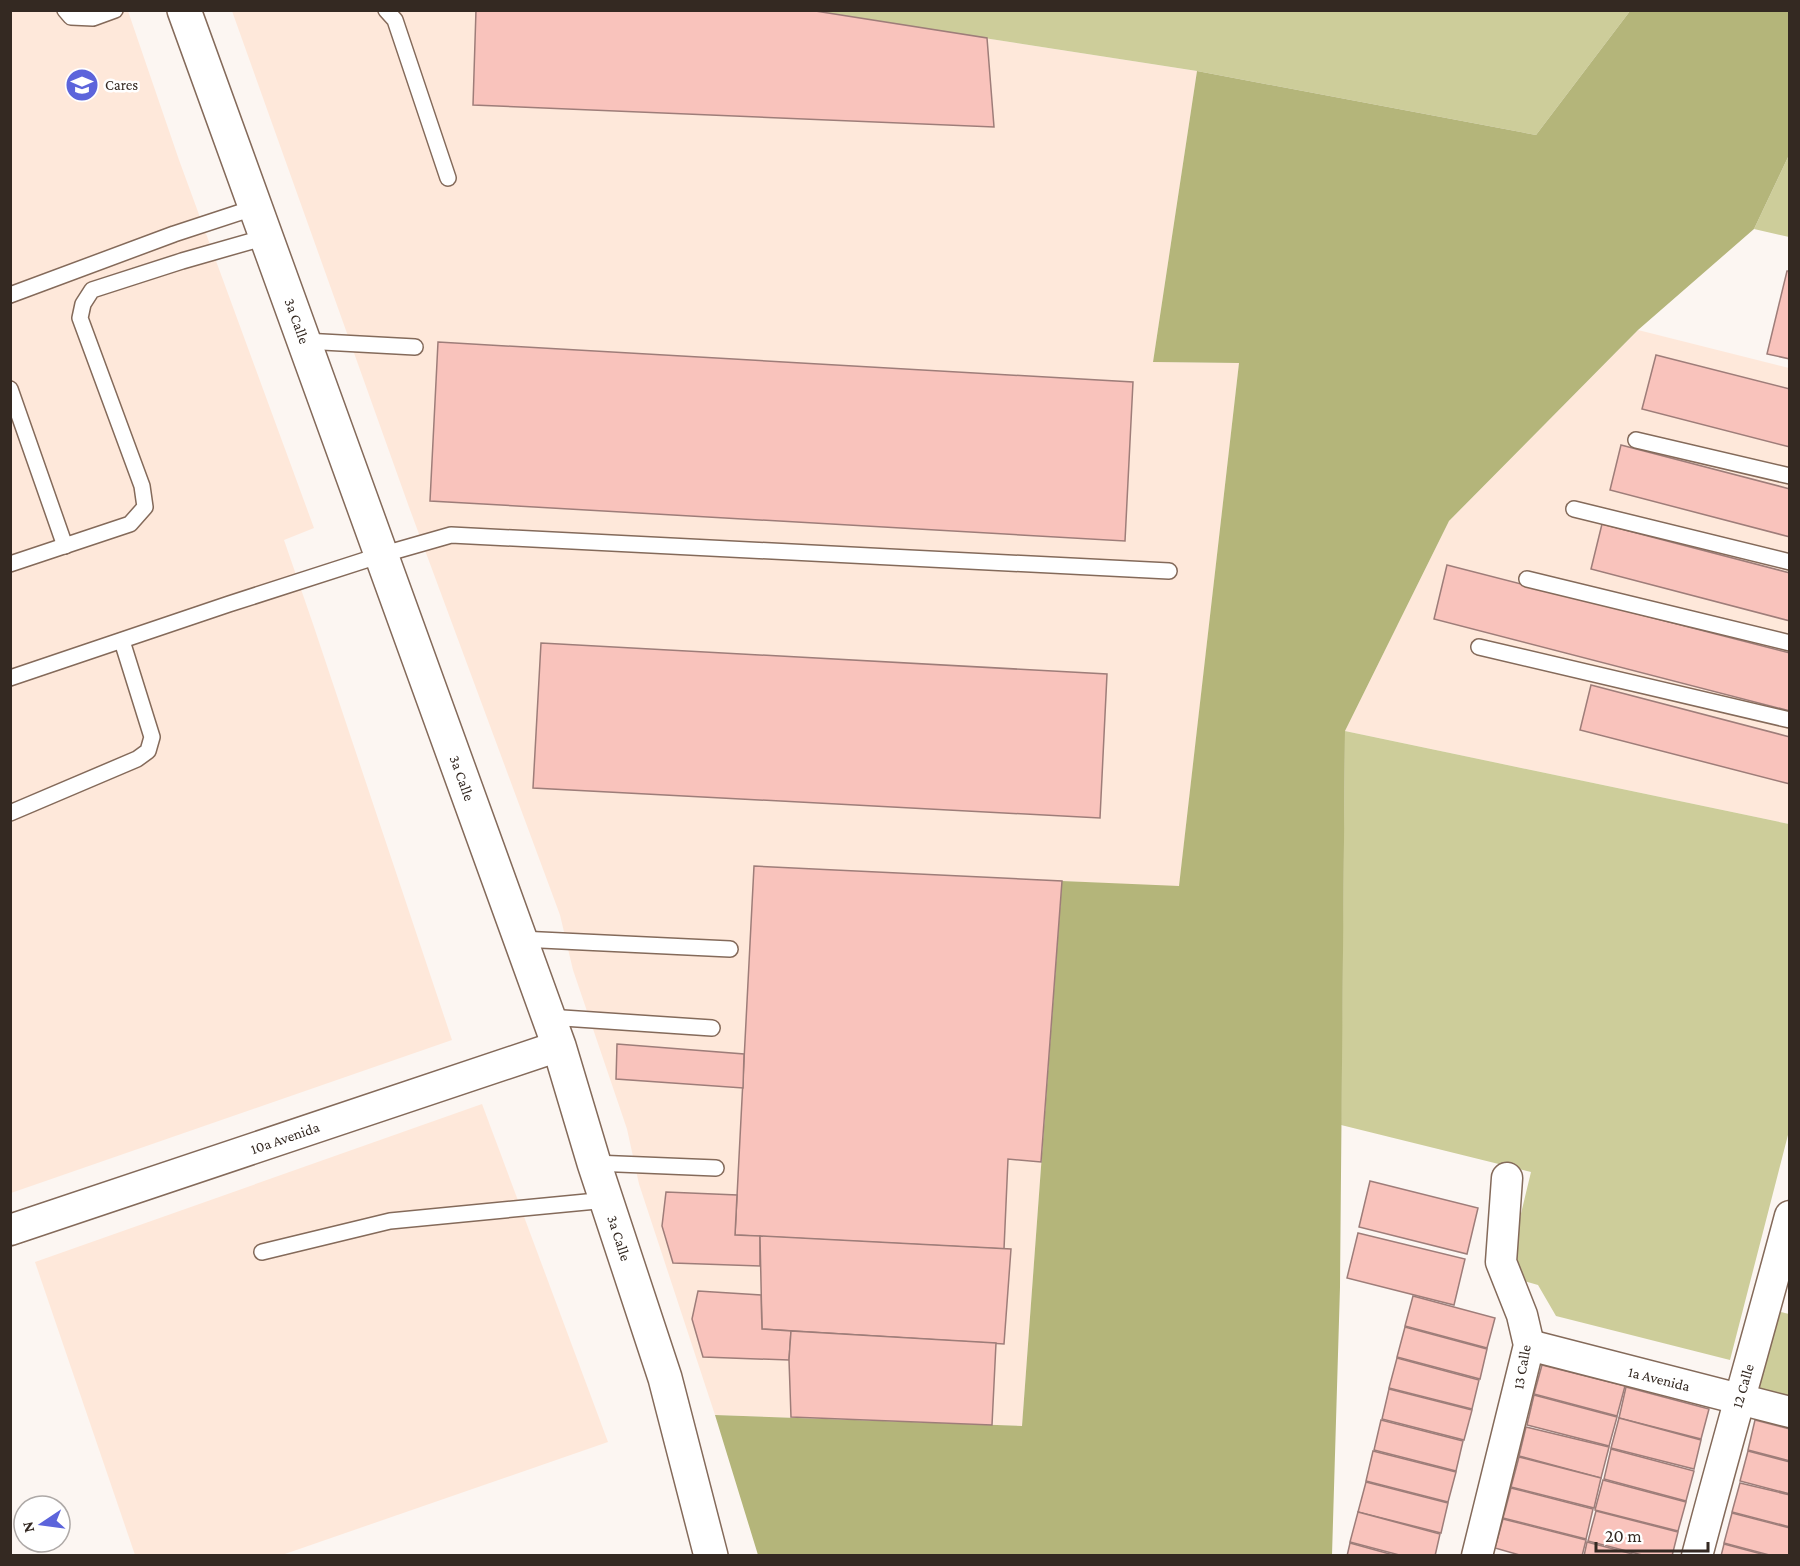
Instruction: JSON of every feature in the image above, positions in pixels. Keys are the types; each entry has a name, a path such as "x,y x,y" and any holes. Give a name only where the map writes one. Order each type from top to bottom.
{"main road":[{"name":"3a Calle","path":"184,10 554,1031 594,1163 665,1378 711,1556"}],"street":[{"name":"10a Avenida","path":"10,1230 554,1031"},
{"name":"13 Calle","path":"1477,1556 1529,1345 1522,1315 1501,1262 1507,1178"},
{"name":"12 Calle","path":"1697,1556 1739,1399 1778,1311 1790,1216"},
{"name":"1a Avenida","path":"1529,1345 1790,1412"}],"lane":[{"path":"65,10 71,17 93,18 115,10"},
{"path":"386,10 395,20 448,178"},
{"path":"10,294 174,234 261,222"},
{"path":"10,564 130,524 145,507 142,486 80,318 83,304 92,290 182,261 261,222"},
{"path":"304,341 415,347"},
{"path":"10,389 65,546"},
{"path":"1636,440 1790,476"},
{"path":"1574,509 1790,562"},
{"path":"10,678 229,604 451,535 1169,571"},
{"path":"1527,579 1790,643"},
{"path":"10,813 137,759 148,751 152,737 122,641"},
{"path":"1479,647 1790,720"},
{"path":"520,939 730,949"},
{"path":"554,1031 712,1028"},
{"path":"594,1163 716,1168"},
{"path":"262,1252 390,1221 607,1200"}],"shaded area":[{"path":"10,11 128,11 179,160 314,528 284,540 452,1040 11,1193"},
{"path":"232,11 809,11 1197,71 1153,362 1239,363 1179,887 1062,881 1022,1426 715,1415 639,1184 627,1129 573,970 560,915 409,507"},
{"path":"1638,330 1789,368 1789,824 1345,731 1449,521"},
{"path":"482,1104 608,1442 282,1555 135,1555 35,1262"}],"green space":[{"path":"809,11 1630,11 1536,135 1197,71"},
{"path":"1630,11 1789,11 1789,155 1754,229 1638,330 1449,521 1345,731 1340,1287 1332,1555 758,1555 715,1415 1022,1426 1062,881 1179,886 1239,363 1153,362 1197,71 1536,135"},
{"path":"1789,155 1789,237 1754,229"},
{"path":"1345,731 1789,824 1789,1131 1730,1360 1556,1316 1538,1285 1506,1276 1531,1172 1341,1125"},
{"path":"1766,1308 1789,1314 1789,1412 1739,1399"}],"building":[{"path":"476,10 809,10 987,38 994,127 473,105"},
{"path":"1787,271 1790,271 1790,359 1767,354"},
{"path":"438,342 1133,382 1125,541 430,501"},
{"path":"1656,355 1790,389 1790,447 1642,409"},
{"path":"1621,445 1790,489 1790,537 1610,490"},
{"path":"1602,524 1790,573 1790,621 1591,569"},
{"path":"1447,565 1790,653 1790,711 1434,619"},
{"path":"541,643 1107,674 1100,818 533,788"},
{"path":"1591,685 1790,737 1790,784 1580,730"},
{"path":"754,866 1062,881 1041,1162 1008,1159 1004,1249 735,1235"},
{"path":"617,1044 744,1054 743,1088 616,1079"},
{"path":"1370,1181 1478,1208 1467,1254 1359,1227"},
{"path":"666,1192 737,1195 735,1235 760,1236 760,1266 673,1263 662,1226"},
{"path":"1358,1233 1465,1259 1454,1305 1347,1278"},
{"path":"760,1236 1011,1249 1004,1344 762,1329"},
{"path":"698,1291 761,1295 762,1329 791,1331 789,1360 703,1357 692,1319"},
{"path":"1413,1296 1495,1318 1487,1348 1405,1326"},
{"path":"1405,1327 1487,1349 1480,1379 1397,1357"},
{"path":"791,1331 996,1343 992,1425 791,1417 789,1360"},
{"path":"1397,1358 1479,1380 1472,1409 1389,1388"},
{"path":"1542,1365 1625,1386 1617,1416 1534,1394"},
{"path":"1626,1387 1709,1409 1701,1439 1619,1418"},
{"path":"1389,1389 1472,1410 1464,1440 1382,1419"},
{"path":"1534,1395 1617,1417 1609,1446 1527,1425"},
{"path":"1619,1418 1701,1440 1694,1469 1611,1448"},
{"path":"1381,1420 1463,1441 1456,1471 1374,1450"},
{"path":"1755,1420 1790,1429 1790,1461 1748,1450"},
{"path":"1526,1427 1609,1447 1601,1478 1519,1456"},
{"path":"1611,1449 1694,1471 1686,1501 1604,1479"},
{"path":"1373,1451 1456,1472 1448,1502 1366,1481"},
{"path":"1748,1451 1790,1462 1790,1494 1740,1481"},
{"path":"1519,1457 1601,1478 1594,1508 1511,1487"},
{"path":"1603,1480 1686,1502 1678,1531 1595,1510"},
{"path":"1366,1482 1448,1503 1441,1533 1358,1512"},
{"path":"1740,1483 1790,1495 1790,1527 1732,1512"},
{"path":"1511,1488 1593,1509 1586,1539 1503,1518"},
{"path":"1596,1511 1678,1532 1672,1556 1646,1556 1588,1541"},
{"path":"1358,1512 1440,1534 1435,1556 1403,1556 1350,1542"},
{"path":"1732,1513 1790,1528 1790,1556 1773,1556 1724,1543"},
{"path":"1503,1519 1586,1540 1582,1556 1523,1556 1495,1548"},
{"path":"1587,1542 1640,1556 1584,1556"},
{"path":"1350,1543 1397,1556 1347,1556"},
{"path":"1724,1544 1769,1556 1721,1556"}],"place":[{"name":"Cares","path":"82,85"}]}
